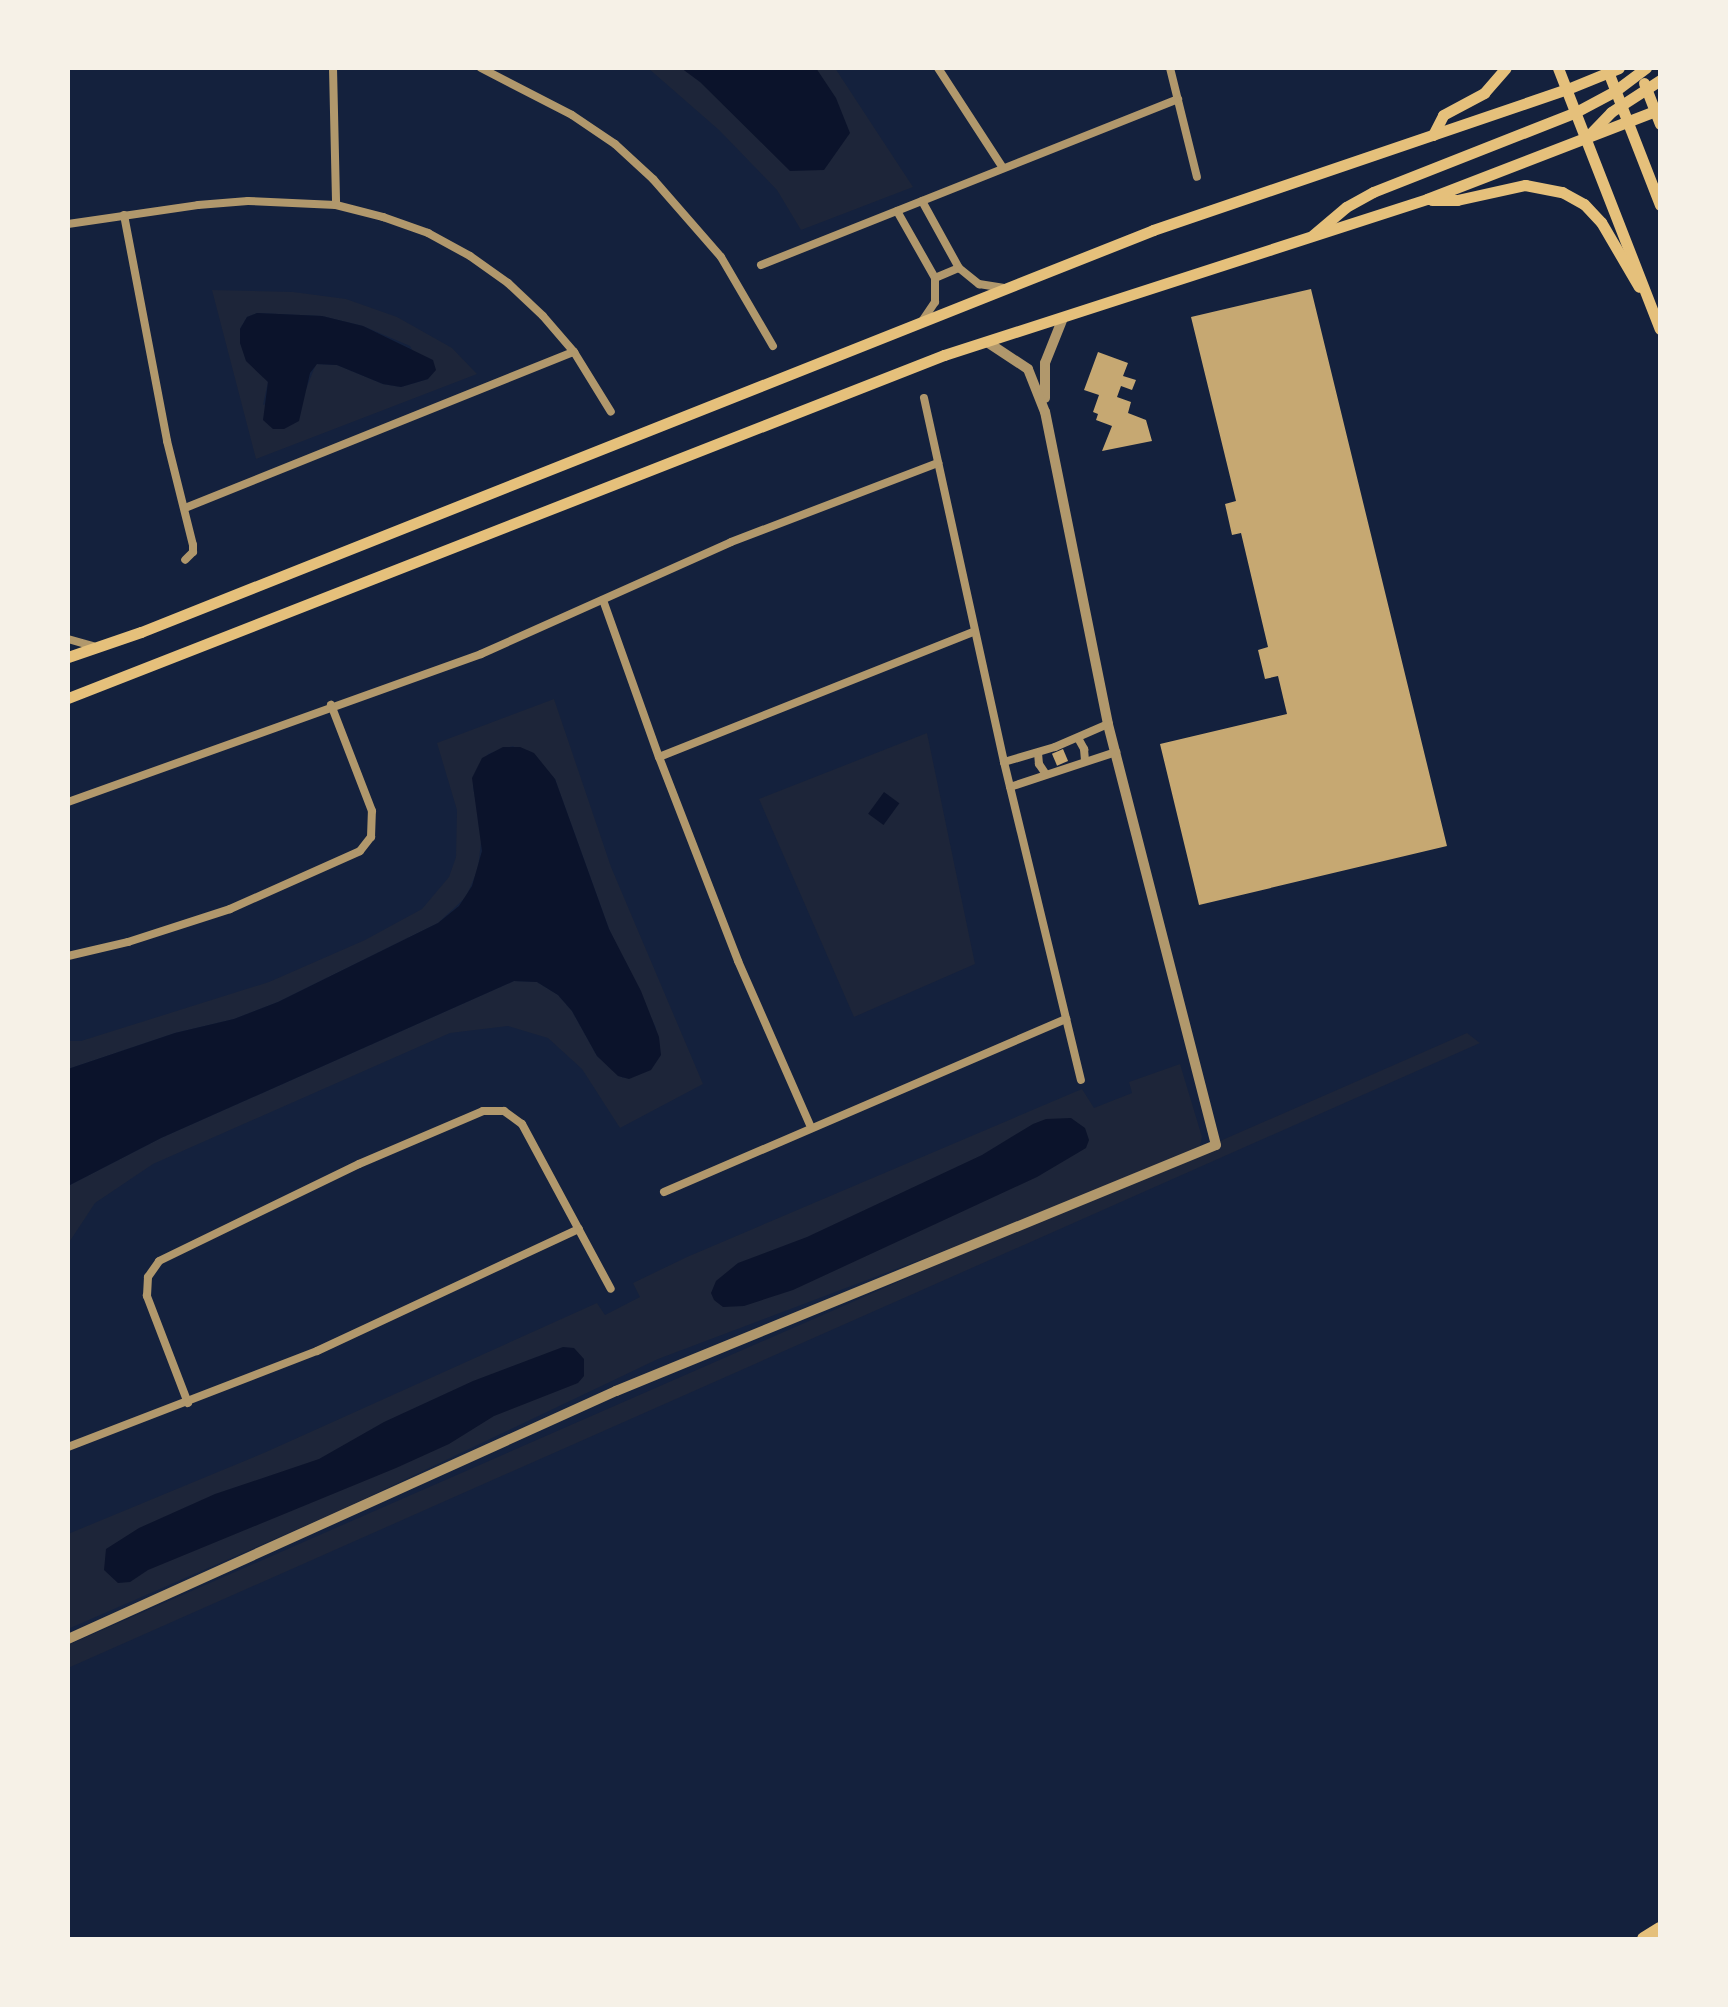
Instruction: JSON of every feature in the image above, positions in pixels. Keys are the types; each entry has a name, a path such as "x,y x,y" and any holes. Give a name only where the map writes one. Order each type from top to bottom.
{"highway":[{"path":"1644,1939 1660,1929"}],"main road":[{"path":"1433,135 1443,115 1484,93 1506,68"},
{"path":"1558,68 1660,329"},
{"path":"1606,68 1660,205"},
{"path":"68,657 1153,230 1565,90 1619,68"},
{"path":"1638,68 1660,124"},
{"path":"1310,238 1333,217 1373,192 1574,113 1615,91 1646,68"},
{"path":"1585,139 1619,106 1660,80"},
{"path":"68,698 894,374 1427,199 1660,109"},
{"path":"1427,199 1457,200 1525,185 1562,192 1584,204 1601,222 1626,270 1645,293"}],"street":[{"path":"333,68 336,205"},
{"path":"481,68 572,115 615,144 653,179 721,257 773,346"},
{"path":"938,68 1003,168"},
{"path":"1170,68 1197,177"},
{"path":"761,265 1178,99"},
{"path":"68,224 248,201 336,205 383,217 428,233 470,256 520,294 574,352 611,412"},
{"path":"922,201 959,268 979,284 1006,288"},
{"path":"897,211 935,278 935,302 920,323"},
{"path":"124,215 167,441 194,549 185,560"},
{"path":"935,278 959,268"},
{"path":"1045,412 1045,363 1063,318"},
{"path":"68,1639 616,1391 1216,1145 1108,724 1045,412 1028,369 987,342"},
{"path":"185,508 574,352"},
{"path":"924,398 1004,762 1081,1080"},
{"path":"68,802 331,705 481,654 776,523 938,463"},
{"path":"603,600 659,757 738,961 811,1127"},
{"path":"659,757 975,631"},
{"path":"68,639 98,647"},
{"path":"68,956 128,942 230,909 360,851 371,837 372,811 331,705"},
{"path":"1004,762 1038,753 1108,724"},
{"path":"1078,738 1085,760"},
{"path":"1010,787 1116,752"},
{"path":"1038,753 1039,764 1045,773"},
{"path":"664,1192 1066,1019"},
{"path":"188,1403 147,1296 152,1268 166,1255 359,1164 483,1111 504,1111 522,1124 611,1289"},
{"path":"68,1447 188,1403 404,1313 579,1229"}],"shaded area":[{"path":"648,68 835,68 913,187 801,230 777,190 719,130"},
{"path":"681,68 816,68 836,98 850,133 824,170 790,171 700,82"},
{"path":"212,290 293,292 346,299 397,317 452,348 477,374 256,459","holes":["257,313 322,316 363,326 410,346 428,379 401,387 383,384 337,365 316,364 306,389 263,405 268,382 240,343 240,329 247,317"]},
{"path":"257,313 322,316 363,326 433,360 436,370 428,379 401,387 383,384 337,365 317,364 310,373 299,421 284,429 273,429 263,420 268,382 246,361 240,343 240,329 247,317"},
{"path":"554,699 611,867 703,1084 620,1128 582,1069 548,1038 508,1026 450,1033 153,1164 95,1203 68,1244 68,1186 161,1138 514,981 537,982 558,995 572,1011 597,1056 623,1078 656,1028 609,929 555,779 513,746 488,754 473,787 482,833 478,869 466,897 438,923 278,1002 234,1019 175,1033 68,1069 68,1041 81,1041 269,982 365,940 422,909 449,877 456,857 457,810 437,743"},
{"path":"927,733 975,964 854,1017 759,799"},
{"path":"503,747 520,747 534,753 555,779 609,929 641,991 659,1037 661,1055 651,1070 629,1079 618,1076 597,1056 572,1011 558,995 537,982 514,981 161,1138 68,1186 68,1069 175,1033 234,1019 278,1002 438,923 459,906 472,886 482,851 472,778 482,758"},
{"path":"884,792 899,803 884,825 868,814"},
{"path":"1467,1033 1480,1043 68,1668 68,1645"},
{"path":"1180,1064 1202,1137 1200,1146 1010,1226 658,1359 339,1511 68,1629 68,1534 266,1452 597,1303 605,1315 640,1297 633,1283 687,1257 1082,1089 1094,1108 1132,1093 1129,1082"},
{"path":"1071,1118 1085,1128 1089,1140 1086,1148 1037,1177 793,1290 744,1306 723,1307 714,1300 711,1293 716,1281 738,1263 807,1237 982,1155 1033,1124 1046,1119"},
{"path":"563,1347 574,1348 584,1359 584,1376 578,1383 494,1416 449,1444 148,1570 130,1582 118,1583 104,1570 106,1549 139,1528 215,1494 319,1459 384,1422 473,1381"}],"building":[{"path":"1311,289 1447,846 1199,905 1160,744 1287,714 1278,676 1265,679 1258,650 1268,647 1241,533 1232,535 1225,504 1236,501 1191,317"},
{"path":"1098,352 1128,363 1123,376 1136,380 1132,390 1121,386 1117,397 1131,402 1128,413 1146,420 1152,441 1102,451 1112,426 1096,420 1098,414 1093,412 1099,395 1084,390"},
{"path":"1063,749 1068,761 1057,766 1052,754"}]}
